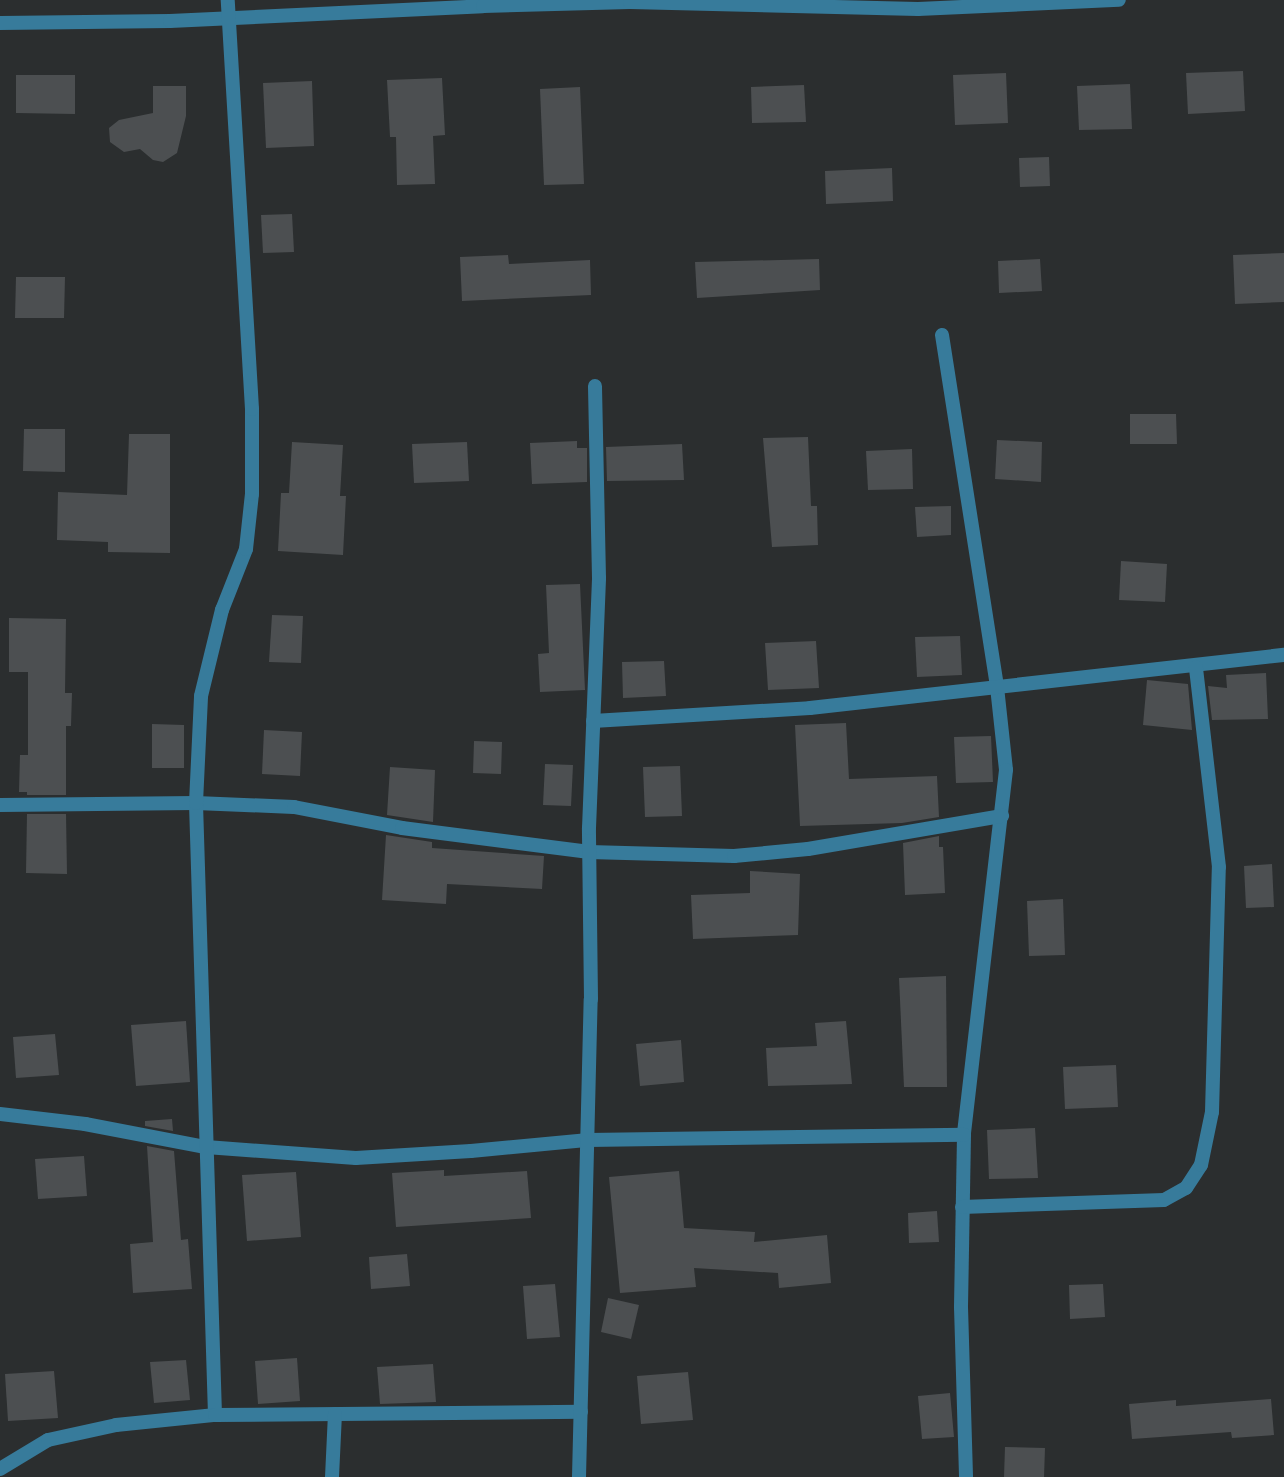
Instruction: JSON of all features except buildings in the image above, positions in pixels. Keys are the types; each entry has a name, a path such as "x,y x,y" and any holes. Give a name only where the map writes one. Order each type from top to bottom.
{"street":[{"path":"215,1415 195,803 201,696 222,610 246,549 253,494 252,408 228,0"},
{"path":"0,23 228,19 630,1 918,9 1119,0"},
{"path":"942,335 997,687 1006,770 986,922 964,1135 961,1307 966,1477"},
{"path":"579,1477 591,999 589,852 599,578 595,386"},
{"path":"593,721 810,708 1196,667 1284,655"},
{"path":"962,1207 1164,1200 1186,1188 1201,1165 1212,1112 1219,867 1196,667"},
{"path":"0,805 195,803 293,807 402,828 589,852 734,856 808,849 1002,816"},
{"path":"0,1115 85,1124 206,1147 356,1158 588,1140 964,1135"},
{"path":"0,1469 48,1440 116,1425 215,1415 581,1412"},
{"path":"332,1477 335,1414"}]}
